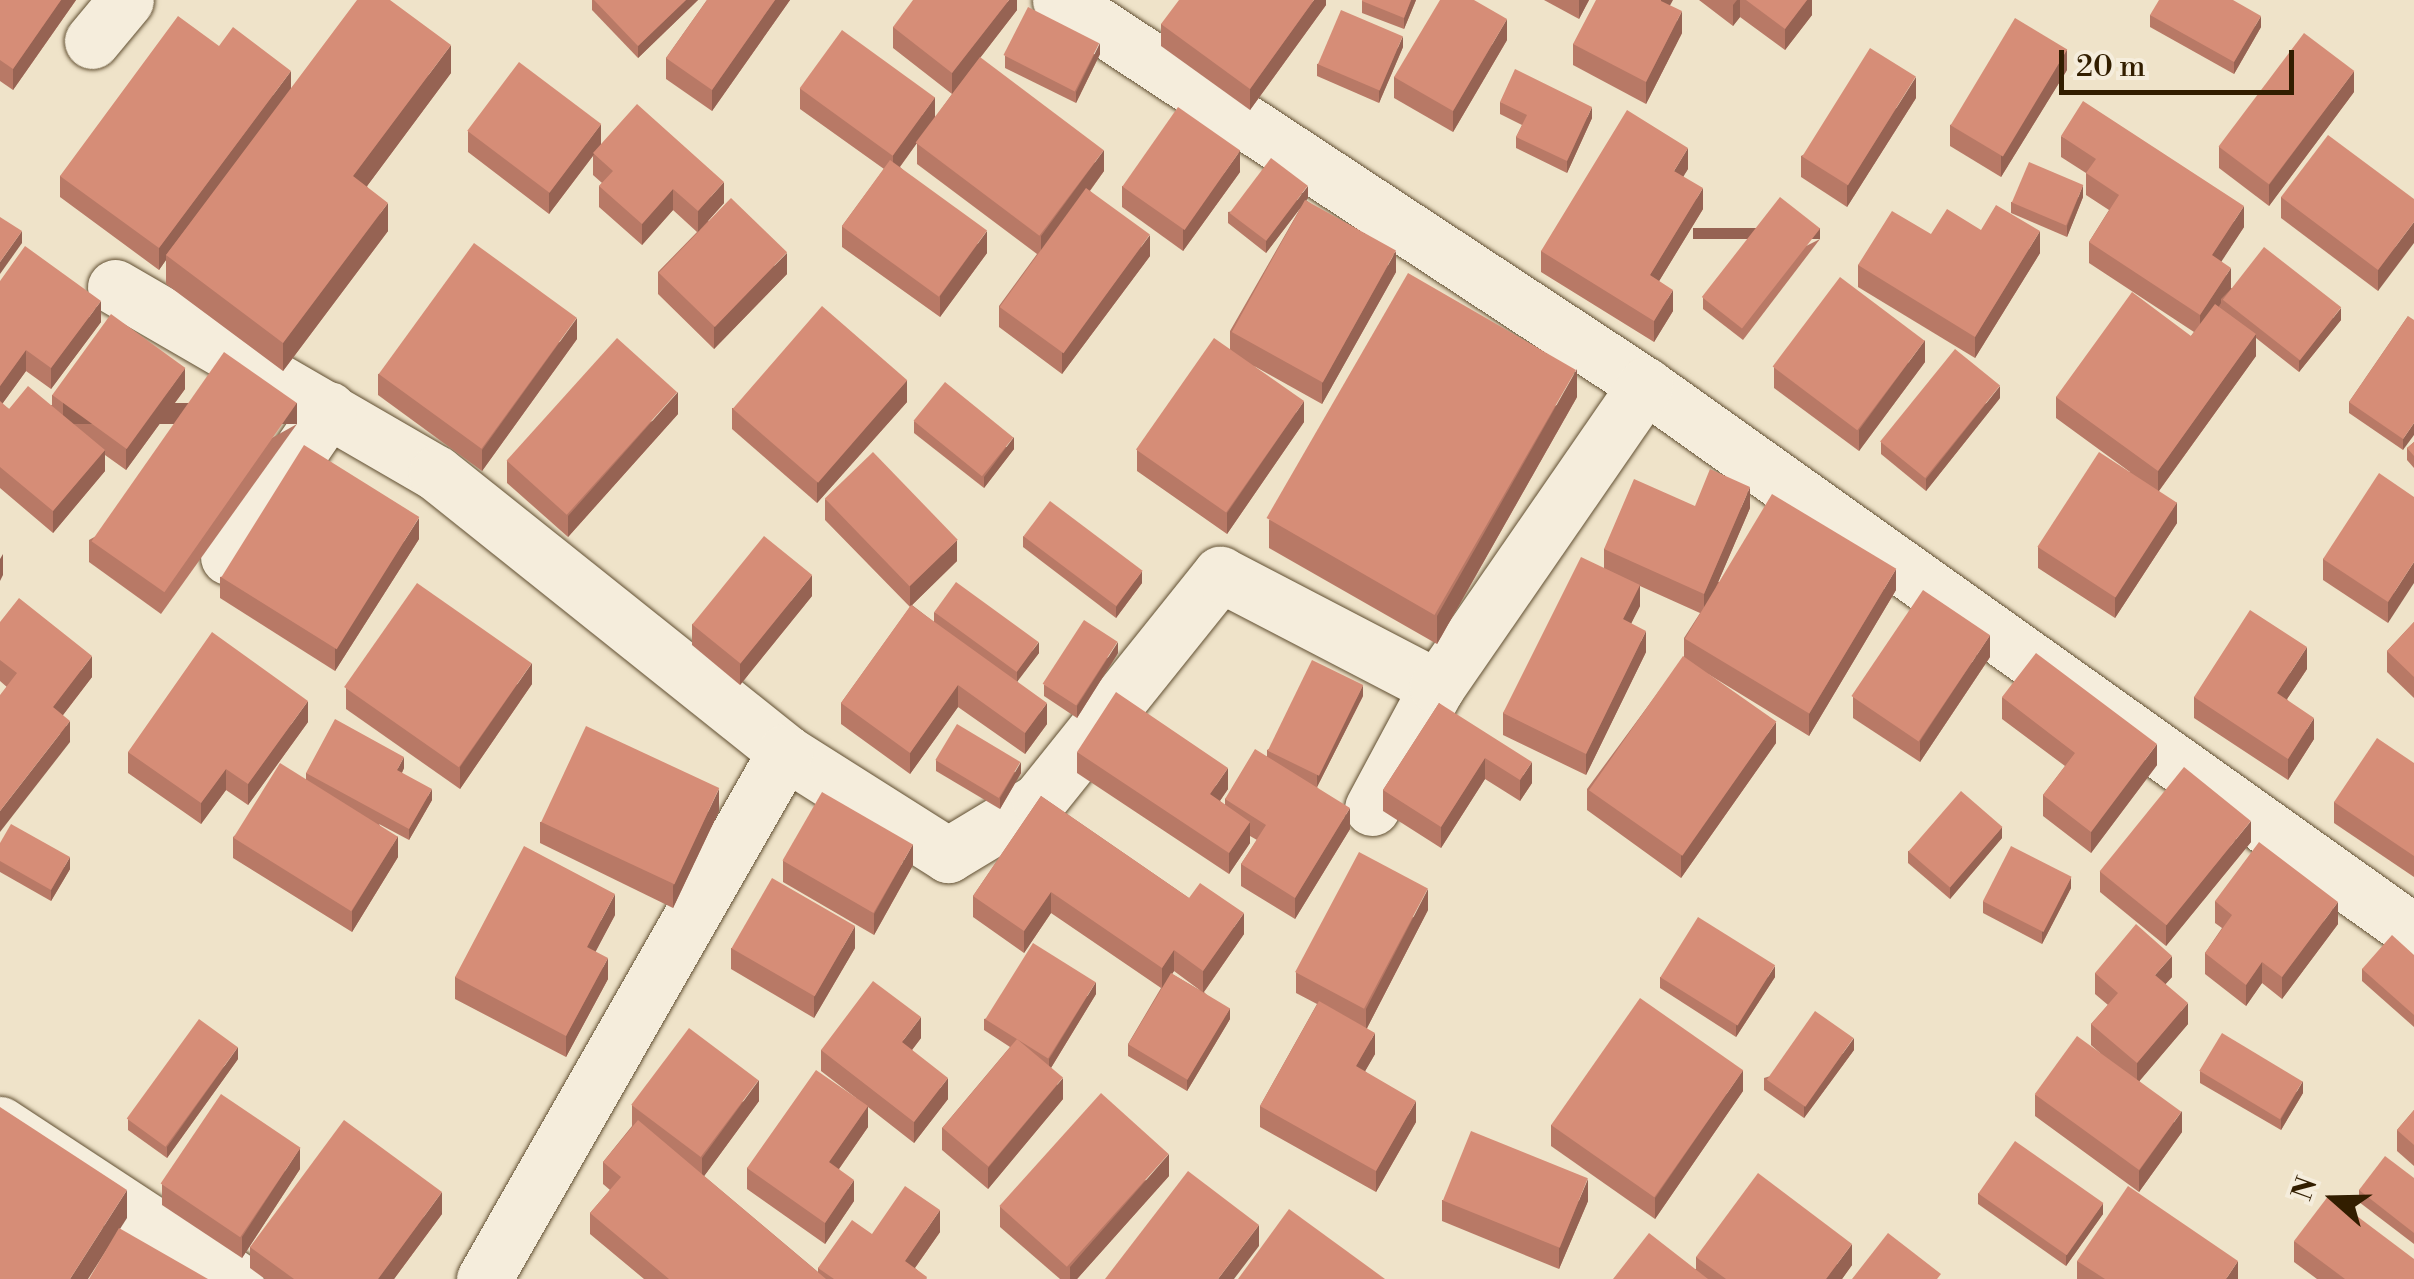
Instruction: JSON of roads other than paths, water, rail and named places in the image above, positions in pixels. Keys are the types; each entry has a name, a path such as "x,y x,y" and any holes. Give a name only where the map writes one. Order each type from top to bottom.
{"street":[{"path":"1060,0 1645,385 2414,932"},
{"path":"115,287 436,473 785,752 948,855 1039,800 1220,574 1436,688"},
{"path":"1372,808 1436,688 1645,385"},
{"path":"228,557 329,408"},
{"path":"484,1279 785,752"},
{"path":"0,1124 236,1279"}]}
